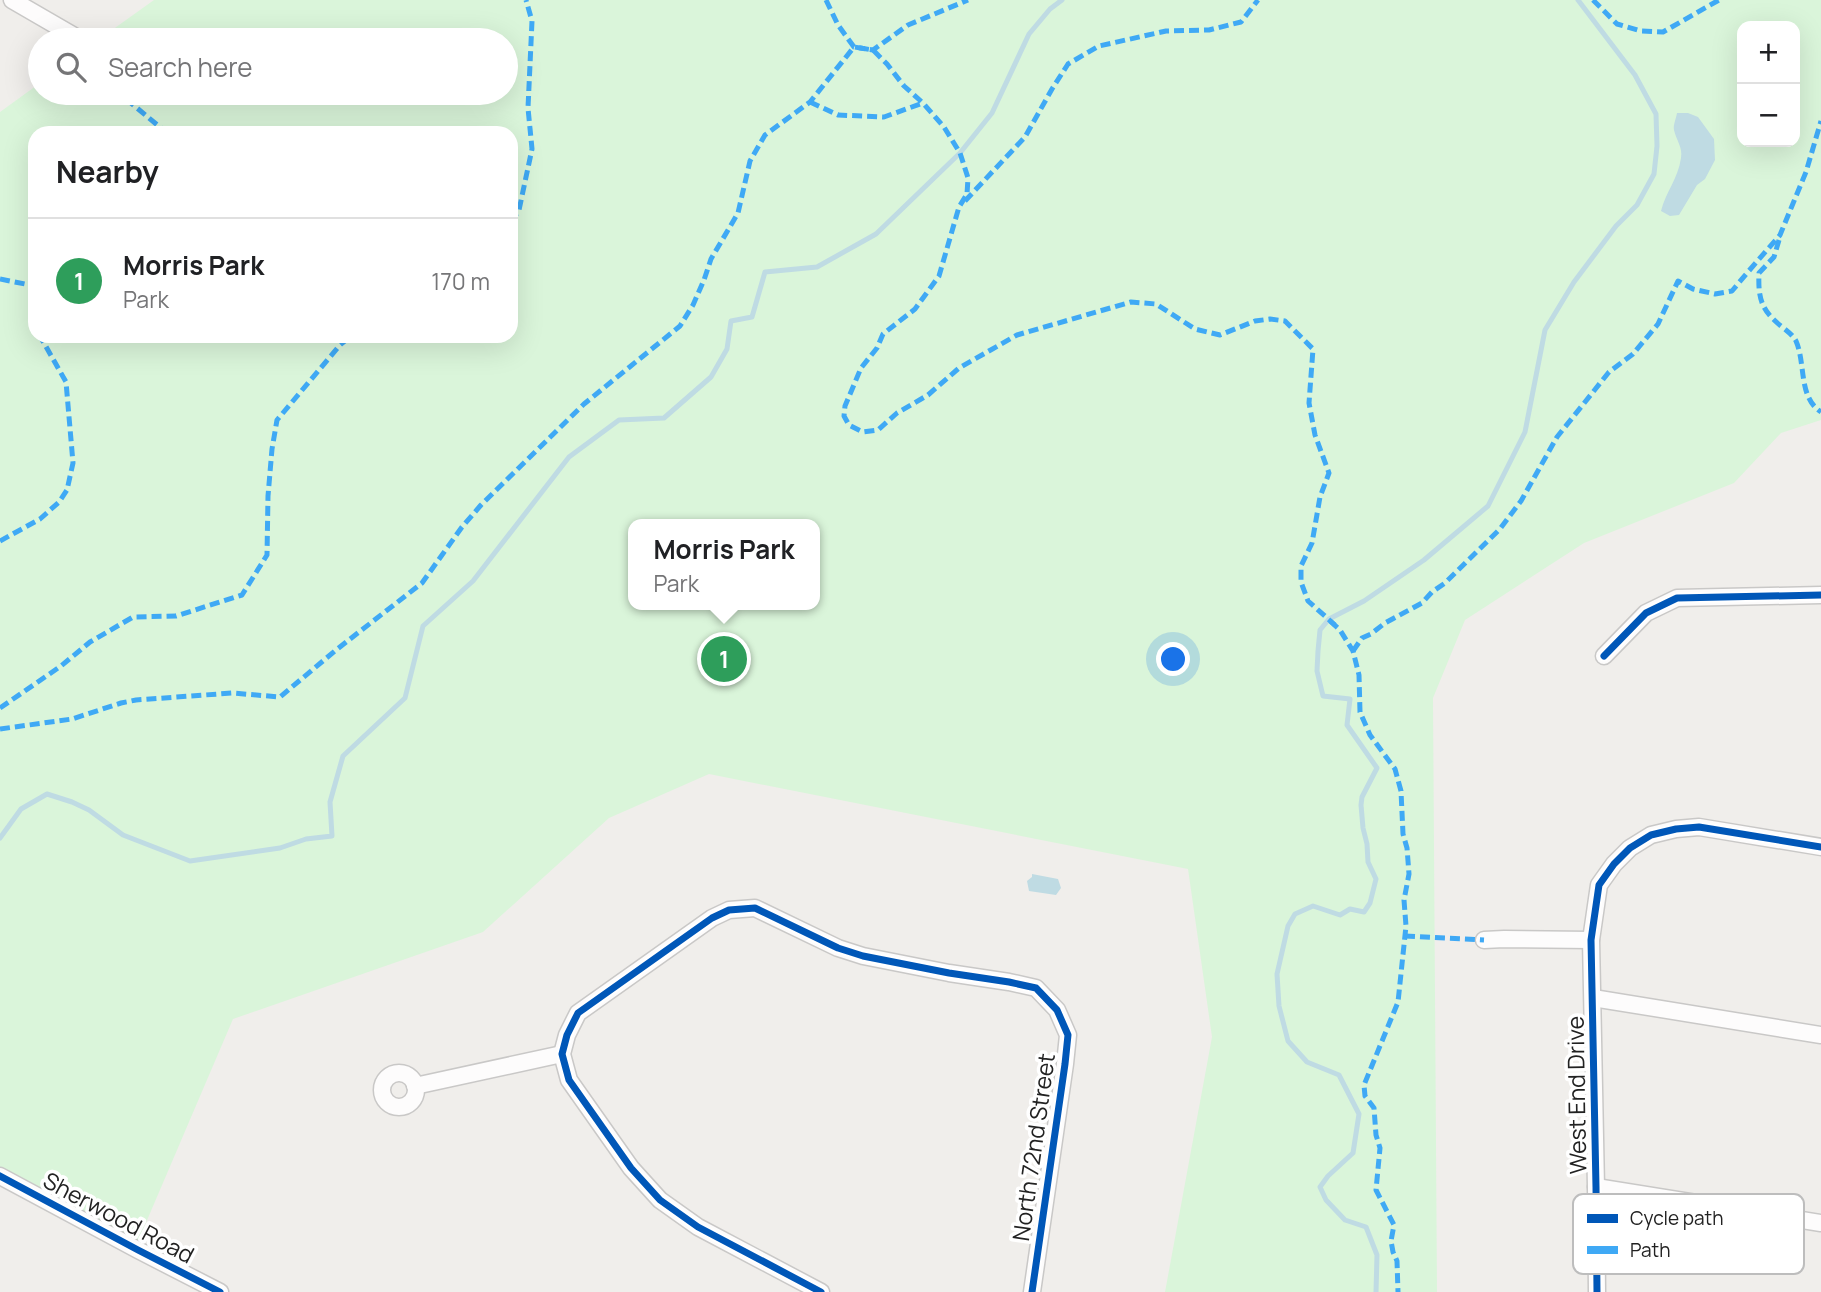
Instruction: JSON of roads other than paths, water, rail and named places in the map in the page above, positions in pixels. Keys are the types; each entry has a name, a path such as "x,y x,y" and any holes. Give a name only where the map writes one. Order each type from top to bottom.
{"street":[{"path":"12,0 60,28"},
{"path":"1604,656 1646,613 1677,598 1821,595"},
{"name":"West End Drive","path":"1597,1194 1591,940 1599,885 1630,848 1651,835 1676,829 1699,827 1821,847"},
{"name":"North 72nd Street","path":"562,1054 567,1035 578,1013 712,918 729,910 755,908 838,948 863,956 1036,988 1057,1010 1068,1035 1032,1292"},
{"path":"1484,940 1591,940"},
{"path":"1593,998 1821,1035"},
{"path":"415,1086 562,1054 569,1080 631,1168 660,1200 698,1227 821,1292"},
{"name":"Sherwood Road","path":"0,1176 220,1292"},
{"path":"1597,1187 1641,1194"},
{"name":"West End Drive","path":"1597,1274 1597,1292"}],"water":[{"path":"1677,113 1698,117 1714,139 1715,160 1679,215 1670,216 1661,211 1681,158 1674,128"},
{"path":"1032,874 1058,879 1061,888 1056,895 1029,891 1027,881"}],"waterway":[{"path":"0,838 21,809 47,794 89,810 123,835 190,861 280,848 306,839 332,836 330,802 343,756 405,698 423,626 473,581 569,457 619,420 664,418 711,377 727,349 731,321 752,317 765,272 817,267 876,234 960,153 992,113 1029,34 1050,9 1062,0"},
{"path":"1376,1292 1377,1255 1366,1227 1345,1220 1326,1200 1320,1187 1353,1153 1359,1114 1339,1075 1307,1062 1288,1041 1279,1006 1277,974 1288,926 1295,914 1313,906 1340,915 1350,909 1364,912 1370,903 1376,879 1368,862 1361,805 1362,797 1377,768 1347,725 1350,699 1323,696 1317,671 1320,630 1329,619 1364,601 1424,560 1488,506 1525,432 1545,330 1574,282 1616,226 1637,205 1654,174 1656,114 1635,75 1578,0"}],"place":[{"name":"Morris Park","path":"724,659"}]}
